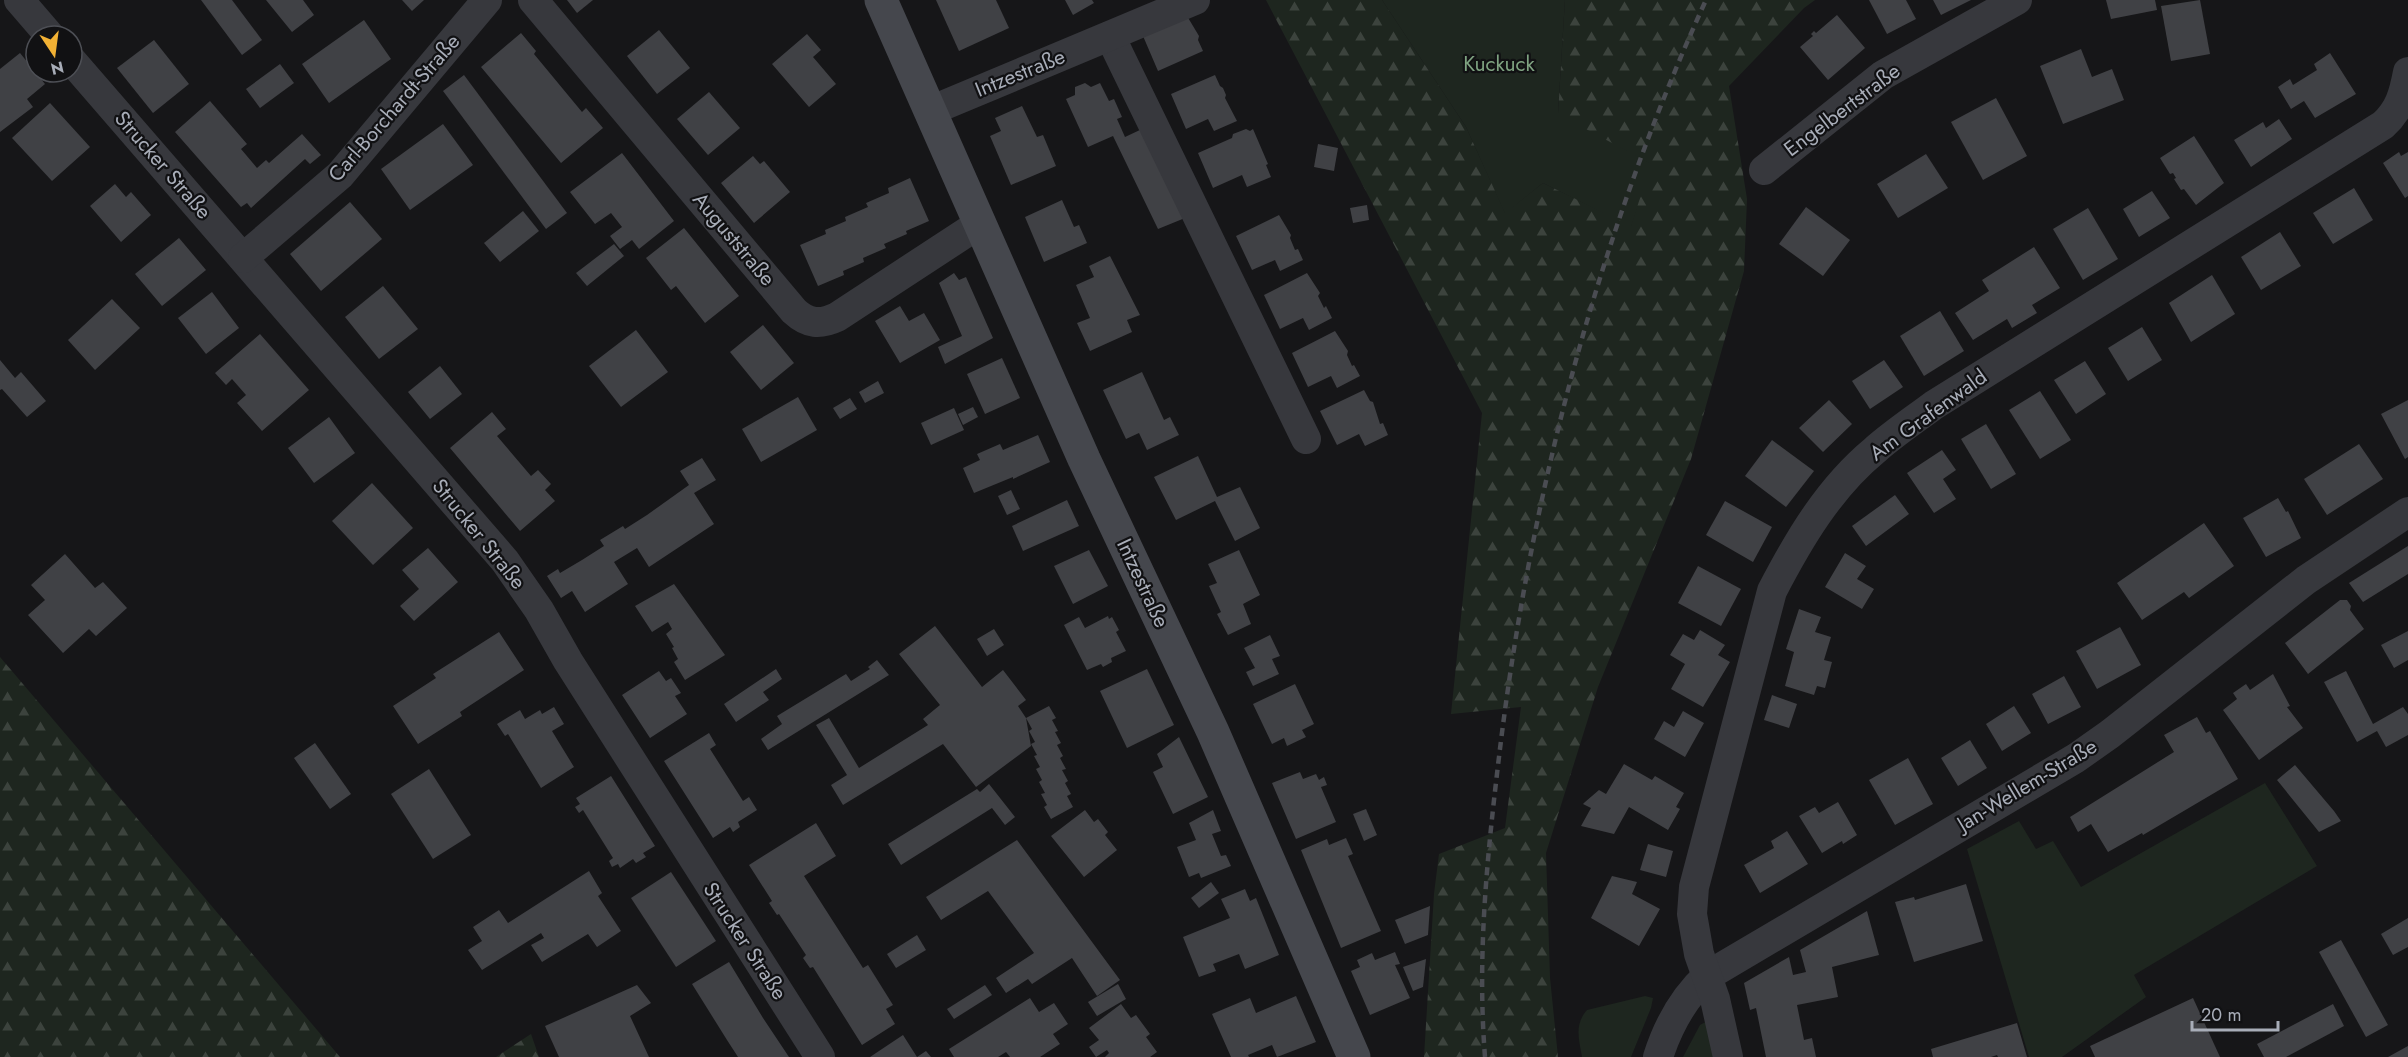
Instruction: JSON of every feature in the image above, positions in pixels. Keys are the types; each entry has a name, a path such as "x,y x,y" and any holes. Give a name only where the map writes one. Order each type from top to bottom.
{"main road":[{"name":"Intzestraße","path":"880,0 1084,459 1213,732 1354,1057"}],"street":[{"path":"19,0 40,24"},
{"name":"Carl-Borchardt-Straße","path":"243,258 340,175 487,0"},
{"name":"Auguststraße","path":"534,0 794,311 806,320 826,322 837,317 979,224"},
{"name":"Intzestraße","path":"930,111 1195,0"},
{"name":"Engelbertstraße","path":"1764,170 1883,75 2017,0"},
{"path":"1110,36 1306,439"},
{"name":"Am Grafenwald","path":"1728,1057 1715,999 1699,954 1692,914 1694,887 1772,591 1795,547 1828,498 1874,451 1934,405 2384,125 2394,116 2400,105 2408,72"},
{"name":"Strucker Straße","path":"84,75 505,561 539,610 594,702 820,1057"},
{"name":"Jan-Wellem-Straße","path":"1658,1057 1666,1033 1685,999 1707,976 2076,758 2110,734 2306,580 2408,512"}],"green space":[{"path":"1266,0 1382,0 1466,127 1505,213 1543,183 1631,226 1651,164 1558,114 1565,0 1815,0 1804,8 1729,86 1747,199 1744,271 1691,459 1598,687 1546,853 1550,978 1558,1057 1424,1057 1434,894 1439,854 1505,828 1521,707 1451,714 1482,413"},
{"name":"Kuckuck","path":"1382,0 1565,0 1558,113 1652,164 1631,227 1543,183 1505,214 1466,127"},
{"path":"0,657 340,1057 0,1057"},
{"path":"2265,783 2317,866 2134,975 2146,997 2062,1057 2029,1057 1967,849 2019,821 2036,849 2053,841 2081,887"},
{"path":"1645,996 1653,998 1651,1008 1631,1057 1582,1057 1579,1027 1587,1010"},
{"path":"1709,1020 1718,1057 1683,1057 1700,1025"},
{"path":"531,1034 539,1057 496,1057"}],"building":[{"path":"201,0 232,0 262,40 242,55"},
{"path":"266,0 303,0 314,15 292,32"},
{"path":"402,0 424,0 412,11"},
{"path":"567,0 593,0 577,13"},
{"path":"936,0 996,0 1009,28 959,51"},
{"path":"1065,0 1092,0 1094,3 1073,15"},
{"path":"1869,0 1906,0 1916,19 1887,34"},
{"path":"1933,0 1971,0 1941,15"},
{"path":"2106,0 2155,0 2157,10 2111,19"},
{"path":"2200,0 2210,54 2171,61 2161,6"},
{"path":"1837,15 1865,48 1828,80 1800,47 1813,36 1811,34 1814,31 1816,33"},
{"path":"1187,16 1199,36 1198,40 1203,51 1158,71 1143,36"},
{"path":"364,20 391,59 329,103 302,64"},
{"path":"659,30 690,68 657,94 627,56"},
{"path":"521,33 536,51 534,54 582,112 586,108 603,128 561,163 481,67"},
{"path":"807,34 821,50 813,57 836,84 809,107 772,64"},
{"path":"154,40 189,84 153,113 117,68"},
{"path":"2081,49 2092,77 2112,69 2124,100 2063,124 2040,66"},
{"path":"20,53 24,58 24,84 45,84 27,99 33,107 0,132 0,69"},
{"path":"2330,53 2356,94 2315,118 2304,101 2291,109 2278,87 2290,79 2293,85 2317,70 2314,64"},
{"path":"280,64 294,83 260,108 246,89"},
{"path":"464,75 567,213 546,229 443,91"},
{"path":"1215,75 1237,121 1214,131 1208,119 1186,129 1171,94"},
{"path":"1085,83 1091,87 1100,83 1109,101 1114,99 1122,117 1117,119 1125,137 1142,129 1185,218 1158,229 1113,136 1088,147 1066,99 1075,95 1075,87"},
{"path":"709,92 740,128 708,155 677,119"},
{"path":"1996,98 2027,156 1983,180 1951,122"},
{"path":"210,101 247,144 241,149 257,168 266,160 269,163 302,134 321,155 310,164 305,159 251,208 247,203 241,207 175,132"},
{"path":"50,103 90,147 52,181 12,138"},
{"path":"1022,106 1037,137 1043,135 1056,166 1011,185 990,136 1001,131 995,118"},
{"path":"2279,119 2292,139 2251,167 2234,140 2263,122 2266,128"},
{"path":"443,124 473,165 410,210 381,169"},
{"path":"1246,129 1250,131 1253,129 1271,177 1247,187 1242,175 1213,188 1198,153"},
{"path":"2194,136 2224,183 2196,205 2184,189 2181,190 2173,173 2170,174 2160,158"},
{"path":"1318,144 1338,148 1334,171 1314,167"},
{"path":"2399,152 2401,156 2408,152 2408,196 2405,198 2383,163"},
{"path":"622,153 674,221 639,249 632,240 620,249 610,236 622,227 611,213 595,224 570,192"},
{"path":"1926,154 1948,188 1898,218 1877,184"},
{"path":"753,156 760,164 764,161 790,192 754,223 721,183"},
{"path":"910,178 929,221 884,244 886,248 863,258 864,262 843,271 844,275 818,286 800,245 826,234 825,230 846,221 845,217 868,207 866,203 889,193 888,188"},
{"path":"115,184 126,197 131,192 151,215 121,242 90,206"},
{"path":"2354,188 2373,220 2333,244 2313,213"},
{"path":"2152,191 2170,218 2139,237 2123,209"},
{"path":"1062,200 1074,227 1079,225 1087,243 1044,262 1025,217"},
{"path":"350,202 382,239 321,291 290,254"},
{"path":"1367,205 1369,220 1353,223 1350,208"},
{"path":"1806,207 1850,240 1823,276 1779,244"},
{"path":"2088,208 2118,259 2083,280 2053,229"},
{"path":"523,211 539,231 500,262 484,243"},
{"path":"1279,215 1291,235 1295,250 1298,249 1303,260 1280,271 1275,260 1252,270 1236,236"},
{"path":"684,228 739,296 705,323 676,286 671,290 646,258"},
{"path":"2280,232 2301,266 2261,290 2241,257"},
{"path":"179,238 206,270 162,306 135,274"},
{"path":"614,244 624,256 587,286 576,273"},
{"path":"2034,247 2060,288 2032,305 2037,313 2012,328 2007,319 1973,340 1955,313 1989,291 1982,280"},
{"path":"1110,256 1140,315 1127,320 1132,332 1090,351 1077,323 1090,318 1076,285 1094,277 1089,266"},
{"path":"954,273 959,280 966,277 993,338 945,364 938,347 962,336 939,283"},
{"path":"1307,273 1320,293 1318,296 1324,308 1326,306 1332,318 1309,330 1303,318 1280,329 1264,295"},
{"path":"2212,275 2235,314 2191,342 2169,303"},
{"path":"383,286 418,329 379,359 345,317"},
{"path":"212,292 239,328 206,354 178,318"},
{"path":"112,299 140,328 95,370 68,340"},
{"path":"900,306 909,321 924,313 940,340 900,363 875,321"},
{"path":"1940,311 1964,351 1924,376 1900,336"},
{"path":"763,325 794,363 761,390 730,352"},
{"path":"2142,327 2162,360 2128,381 2108,348"},
{"path":"636,330 668,372 621,407 589,366"},
{"path":"1335,331 1348,351 1347,355 1352,366 1354,365 1360,376 1337,388 1331,376 1308,387 1292,353"},
{"path":"260,334 309,390 262,431 237,403 246,395 232,379 226,385 215,373"},
{"path":"1002,358 1020,398 985,414 967,374"},
{"path":"0,360 15,378 21,372 46,401 27,417 2,389 0,390"},
{"path":"1884,360 1903,387 1870,409 1852,381"},
{"path":"2085,361 2106,394 2076,414 2054,380"},
{"path":"440,366 462,394 430,419 408,392"},
{"path":"1142,372 1164,420 1170,417 1179,435 1147,450 1139,433 1126,439 1103,390"},
{"path":"878,381 884,393 865,403 859,392"},
{"path":"1364,390 1373,402 1380,424 1383,423 1388,435 1365,446 1359,434 1337,445 1320,411"},
{"path":"2040,391 2071,440 2040,459 2009,410"},
{"path":"798,397 817,430 761,462 742,429"},
{"path":"850,398 857,409 840,419 833,408"},
{"path":"1829,400 1852,424 1823,452 1799,428"},
{"path":"2408,400 2408,457 2405,459 2381,414"},
{"path":"973,407 978,417 963,425 958,414"},
{"path":"954,408 964,430 931,445 921,423"},
{"path":"492,412 506,429 497,436 531,476 538,470 551,484 545,490 555,501 520,531 450,448"},
{"path":"329,417 355,453 314,483 288,448"},
{"path":"1986,424 2016,474 1991,489 1961,439"},
{"path":"1038,435 1050,462 974,493 963,468 980,460 977,454 1000,444 1003,450"},
{"path":"1772,440 1814,471 1786,507 1745,476"},
{"path":"2359,444 2383,479 2327,515 2304,479"},
{"path":"1942,450 1956,470 1943,479 1956,499 1934,513 1907,473"},
{"path":"1198,456 1217,497 1240,487 1260,528 1235,541 1215,501 1176,520 1154,477"},
{"path":"702,458 716,480 694,493 714,524 649,567 637,548 614,562 628,584 585,612 572,591 561,598 547,576 558,569 560,573 604,546 600,540 623,526 625,529 689,485 680,471"},
{"path":"372,483 413,528 373,565 332,521"},
{"path":"1011,490 1020,509 1007,515 998,496"},
{"path":"1895,495 1909,514 1866,546 1852,526"},
{"path":"2278,498 2286,512 2288,511 2301,538 2266,557 2243,518"},
{"path":"1067,500 1079,526 1023,551 1012,526"},
{"path":"1725,501 1772,527 1753,562 1706,535"},
{"path":"2204,523 2234,566 2189,598 2184,592 2142,620 2117,583"},
{"path":"2408,546 2408,574 2363,602 2349,583"},
{"path":"428,548 458,582 414,621 400,606 419,589 402,570"},
{"path":"1089,550 1108,586 1073,604 1054,566"},
{"path":"1239,550 1260,595 1243,604 1251,624 1228,635 1217,614 1221,612 1209,586 1217,583 1208,564"},
{"path":"1845,553 1866,566 1857,579 1874,589 1862,609 1825,587"},
{"path":"65,554 95,588 103,582 127,608 96,636 89,629 63,653 28,615 45,600 31,585"},
{"path":"1698,566 1741,589 1721,626 1678,603"},
{"path":"674,584 725,655 685,680 674,662 678,659 666,634 672,629 668,622 652,632 635,606"},
{"path":"2340,600 2347,600 2351,606 2350,610 2364,629 2308,674 2285,643"},
{"path":"1799,609 1821,617 1815,632 1831,637 1824,660 1832,662 1825,688 1817,686 1814,695 1785,686 1794,652 1786,649"},
{"path":"1108,616 1109,619 1112,617 1119,630 1116,632 1126,651 1111,658 1112,662 1103,667 1101,664 1087,670 1064,625 1079,617 1085,628"},
{"path":"935,626 982,687 1003,670 1026,700 1018,706 1026,718 1031,746 976,787 943,744 843,805 831,785 847,775 816,725 829,718 859,768 928,725 923,719 940,705 899,654"},
{"path":"2120,627 2141,665 2097,689 2076,651"},
{"path":"994,629 1004,645 987,656 977,639"},
{"path":"1700,630 1725,645 1718,655 1730,662 1703,707 1671,689 1685,664 1670,655 1683,634 1694,640"},
{"path":"2408,631 2408,660 2394,668 2381,645"},
{"path":"499,632 524,670 460,712 462,716 418,744 393,706 436,678 433,674"},
{"path":"1270,635 1280,656 1272,659 1279,674 1253,686 1246,672 1255,668 1244,648"},
{"path":"877,660 889,675 768,750 761,739 782,724 777,716 846,674 851,681 870,669 868,667"},
{"path":"776,669 782,679 763,692 769,700 736,722 724,704"},
{"path":"1147,669 1174,725 1127,748 1100,691"},
{"path":"659,671 666,681 671,678 681,693 675,696 687,714 650,738 622,695"},
{"path":"2346,671 2373,724 2403,707 2408,714 2408,735 2386,747 2377,731 2357,742 2324,682"},
{"path":"2273,674 2290,706 2287,707 2303,728 2259,760 2223,710 2237,699 2233,693 2246,684 2250,690"},
{"path":"2064,676 2081,707 2048,724 2032,694"},
{"path":"1295,684 1314,724 1302,730 1306,737 1287,746 1284,738 1272,744 1253,704"},
{"path":"1772,695 1797,704 1789,728 1764,720"},
{"path":"1049,706 1056,718 1052,720 1061,743 1057,745 1066,769 1062,770 1068,781 1065,783 1071,794 1067,796 1073,807 1051,819 1044,807 1047,805 1041,794 1045,793 1036,769 1040,767 1031,744 1035,742 1026,718"},
{"path":"2014,706 2031,733 2002,751 1986,724"},
{"path":"554,707 564,724 552,731 574,767 541,788 508,734 505,736 497,724 520,710 525,719 540,710 542,714"},
{"path":"1683,711 1704,723 1685,757 1654,739 1664,721 1674,727"},
{"path":"2197,717 2206,733 2210,731 2238,779 2143,835 2142,833 2108,852 2091,824 2078,832 2070,817 2174,752 2164,735"},
{"path":"709,733 716,745 710,749 743,801 749,797 757,810 738,822 740,827 733,832 730,827 713,838 664,761"},
{"path":"1179,737 1208,797 1173,814 1153,772 1163,767 1157,754"},
{"path":"1970,740 1987,768 1958,786 1941,758"},
{"path":"315,743 351,794 330,809 294,758"},
{"path":"1908,758 1933,804 1895,825 1869,780"},
{"path":"1624,764 1652,780 1655,776 1684,793 1676,807 1680,809 1668,830 1629,807 1614,834 1581,826 1591,808 1583,804 1599,790 1606,794"},
{"path":"2295,765 2341,821 2319,832 2277,780"},
{"path":"429,769 471,835 433,859 391,794"},
{"path":"1300,772 1303,779 1316,774 1319,780 1324,777 1327,785 1321,787 1336,822 1296,839 1272,783"},
{"path":"611,776 655,846 643,853 646,857 636,863 633,859 620,868 618,864 612,867 609,861 613,858 583,810 579,813 575,807 580,804 576,798"},
{"path":"989,784 1015,817 1005,825 992,808 901,865 888,844 977,789 980,792"},
{"path":"1838,802 1857,835 1822,853 1799,816 1815,807 1819,813"},
{"path":"1366,809 1377,835 1364,841 1353,814"},
{"path":"1085,810 1094,822 1098,819 1108,832 1105,835 1117,850 1084,877 1051,836"},
{"path":"1213,810 1221,831 1212,834 1221,856 1226,855 1231,866 1201,878 1199,873 1189,877 1177,847 1196,840 1189,823"},
{"path":"816,823 836,856 804,876 863,968 868,965 893,1005 886,1009 895,1024 862,1045 813,967 810,968 803,958 806,955 769,903 772,901 749,865"},
{"path":"1787,831 1808,864 1760,893 1744,865 1774,848 1771,841"},
{"path":"1346,838 1353,854 1348,856 1381,931 1341,948 1301,850 1327,839 1329,845"},
{"path":"1017,840 1120,980 1097,996 1072,958 1032,984 1028,979 1006,993 996,978 1034,953 988,891 941,920 926,897"},
{"path":"1648,844 1673,851 1666,877 1640,870"},
{"path":"589,871 602,893 598,896 621,931 597,947 588,934 542,962 531,945 544,938 541,933 482,970 468,950 482,941 473,927 499,910 508,923"},
{"path":"671,872 716,941 676,967 631,898"},
{"path":"1612,876 1637,882 1632,894 1660,909 1639,946 1591,918"},
{"path":"1211,882 1219,893 1199,908 1191,898"},
{"path":"1966,884 1983,941 1914,962 1895,902 1914,897 1915,900"},
{"path":"1245,889 1250,901 1256,898 1279,955 1245,969 1239,954 1213,964 1216,971 1199,977 1183,937 1230,918 1221,899"},
{"path":"1430,906 1428,935 1405,944 1395,920"},
{"path":"1867,911 1879,955 1832,967 1838,997 1797,1005 1804,1040 1812,1038 1816,1057 1766,1057 1756,1008 1750,1010 1744,983 1789,957 1793,975 1806,972 1800,950"},
{"path":"2408,918 2408,947 2393,955 2381,934"},
{"path":"917,935 926,950 896,968 887,954"},
{"path":"2341,940 2388,1025 2366,1037 2319,952"},
{"path":"1395,952 1400,964 1395,965 1410,998 1370,1015 1351,971 1360,967 1357,960 1372,953 1375,960"},
{"path":"1426,959 1423,987 1413,991 1403,967"},
{"path":"729,962 789,1057 738,1057 727,1040 692,984"},
{"path":"1118,984 1126,999 1097,1016 1088,1002"},
{"path":"637,985 651,1003 630,1016 649,1057 559,1057 545,1026"},
{"path":"985,985 992,995 954,1019 947,1009"},
{"path":"1296,996 1316,1042 1277,1057 1272,1045 1248,1055 1249,1057 1231,1057 1212,1014 1250,998 1256,1013"},
{"path":"1030,998 1039,1012 1054,1003 1068,1024 1053,1034 1060,1044 1040,1057 1010,1057 1006,1052 998,1057 954,1057 949,1049"},
{"path":"2193,998 2220,1057 2095,1057 2090,1046"},
{"path":"1121,1004 1131,1018 1136,1015 1150,1034 1146,1037 1157,1052 1150,1057 1105,1057 1109,1053 1107,1050 1096,1057 1089,1047 1099,1040 1089,1028"},
{"path":"2333,1004 2344,1026 2286,1057 2264,1057 2257,1044"},
{"path":"2017,1023 2027,1057 1998,1057 1997,1055 1991,1057 1933,1057 1931,1049"},
{"path":"903,1035 917,1057 870,1057"},
{"path":"2408,1046 2408,1057 2388,1057"},
{"path":"926,1051 931,1057 917,1057"}],"railway":[{"path":"1485,1057 1482,982 1484,907 1499,757 1512,660 1549,466 1573,370 1632,182 1667,90 1706,0"}]}
